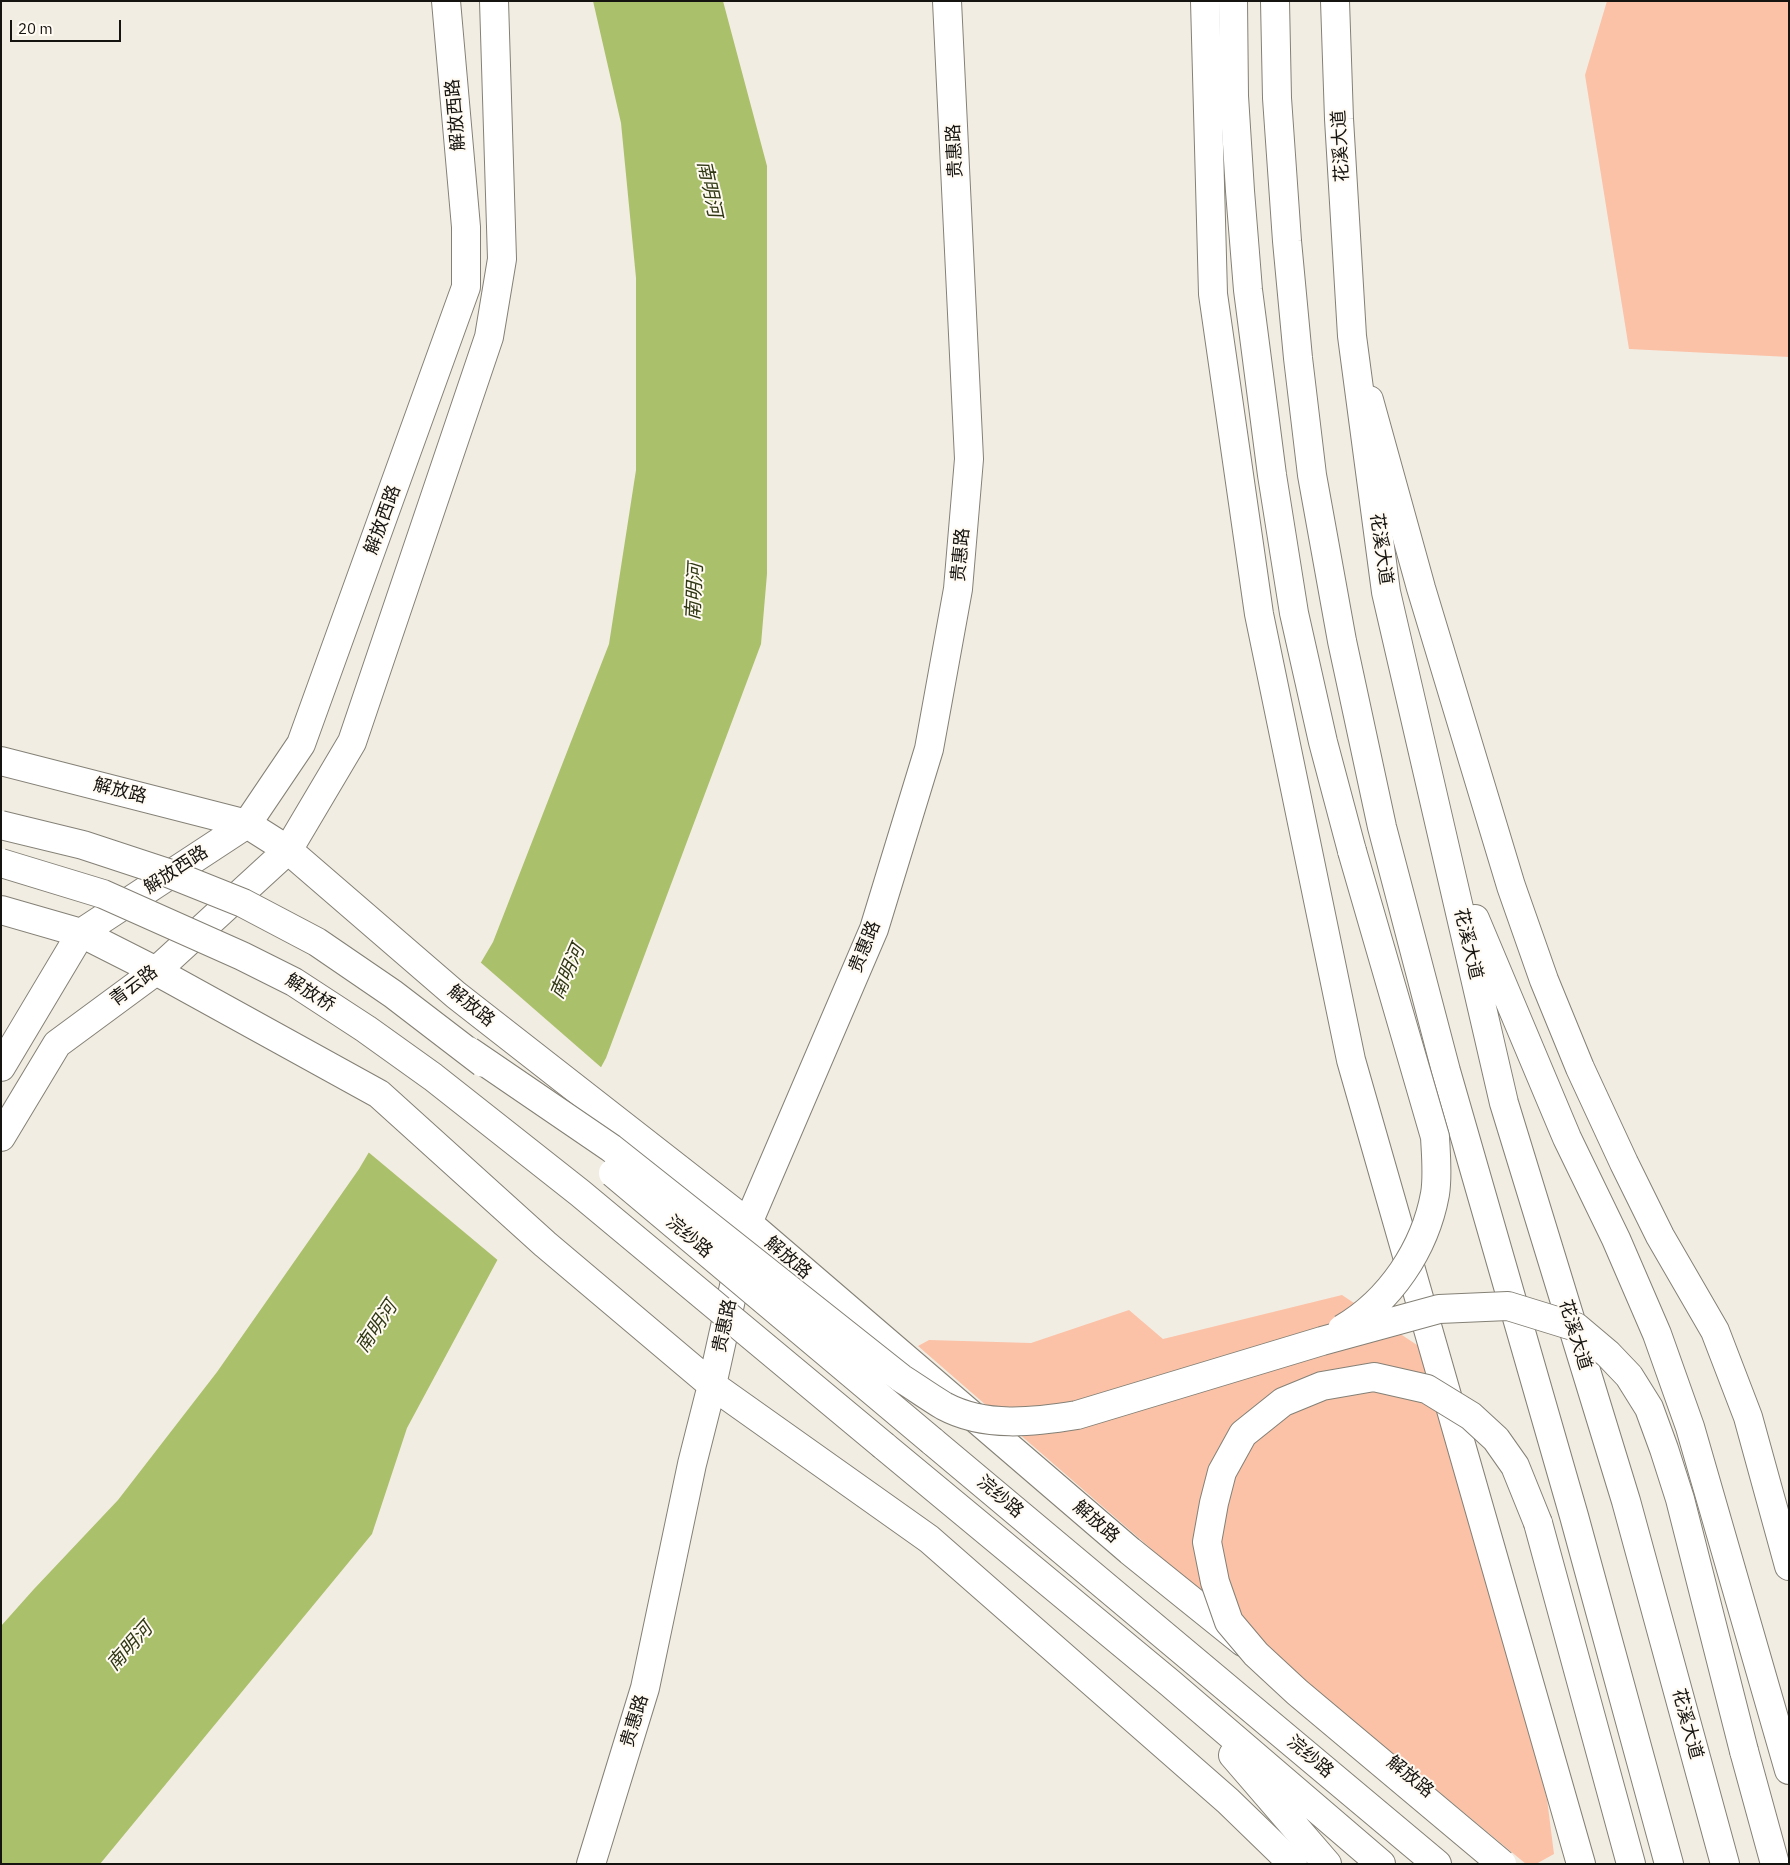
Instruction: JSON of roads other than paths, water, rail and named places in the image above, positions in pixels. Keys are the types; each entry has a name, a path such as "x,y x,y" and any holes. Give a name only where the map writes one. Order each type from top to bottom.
{"main road":[{"name":"解放西路","path":"81,933 247,824 301,744 466,287 466,227 446,1"},
{"path":"288,850 352,742 489,337 502,259 494,1"},
{"name":"贵惠路","path":"591,1864 645,1688 692,1464 712,1385 748,1223 874,929 929,749 958,589 969,458 948,1"},
{"path":"1205,1 1213,294 1259,614 1351,1060 1582,1864"},
{"path":"1234,1 1234,96 1248,290 1272,475 1294,613 1323,742 1352,851 1435,1137 1435,1194 1417,1248 1398,1279 1375,1306 1352,1323 1322,1341"},
{"path":"1275,1 1277,98 1287,241 1298,358 1312,475 1344,650 1382,827 1446,1071 1574,1516 1669,1864"},
{"name":"花溪大道","path":"1335,1 1339,119 1352,336 1386,592 1504,1103 1626,1501 1725,1864"},
{"path":"1352,336 1421,588 1511,886 1580,1068 1660,1236 1715,1331 1748,1417 1789,1566"},
{"name":"解放路","path":"1,761 247,824 288,850 456,995 748,1223 1130,1551 1517,1864"},
{"path":"1,825 93,848 168,873 243,903 317,942 393,994 469,1051 610,1148 901,1378 946,1406 968,1414 1010,1422 1038,1421 1078,1415 1322,1341 1439,1309 1508,1306 1576,1327 1608,1354 1629,1376 1649,1408 1680,1499 1744,1751 1775,1864"},
{"path":"1446,846 1524,1039 1567,1138 1616,1239 1657,1334 1690,1427 1789,1770"},
{"name":"青云路","path":"1,1137 57,1044 156,971 288,850"},
{"name":"解放桥","path":"1,864 103,894 242,956 294,982 366,1029 433,1077 580,1193"},
{"path":"1,910 81,933 156,971 379,1094 545,1244 712,1385 929,1539 1228,1802 1293,1864"},
{"path":"1,1067 81,933"},
{"name":"浣纱路","path":"469,1051 1437,1864"},
{"name":"浣纱路","path":"580,1193 1170,1682 1381,1864"},
{"path":"1502,1864 1297,1692 1256,1654 1229,1622 1215,1582 1208,1542 1214,1503 1222,1472 1243,1434 1283,1402 1322,1386 1374,1377 1427,1389 1472,1416 1496,1439 1515,1466 1538,1523 1631,1864"},
{"path":"1552,1572 1646,1779"},
{"path":"1170,1682 1328,1864"}],"water":[{"name":"南明河","path":"593,1 723,1 767,166 767,574 761,644 606,1058 407,1428 372,1534 100,1864 1,1864 1,1626 118,1500 217,1372 359,1169 493,942 609,644 636,470 636,278 621,123"}]}
